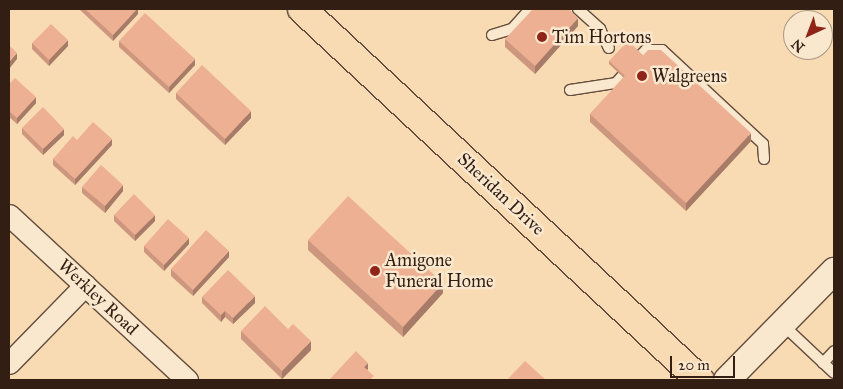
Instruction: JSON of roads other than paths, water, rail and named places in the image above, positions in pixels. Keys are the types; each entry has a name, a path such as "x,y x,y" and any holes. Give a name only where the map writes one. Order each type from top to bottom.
{"main road":[{"name":"Sheridan Drive","path":"302,9 700,380"}],"street":[{"name":"Werkley Road","path":"9,214 187,380"},
{"path":"727,380 834,273"},
{"path":"9,364 85,286"}],"lane":[{"path":"492,35 512,29 530,9"},
{"path":"578,9 600,29 609,48"},
{"path":"640,56 646,50 662,50 763,144 764,158"},
{"path":"570,90 616,83 622,76"},
{"path":"782,324 834,373"},
{"path":"823,363 834,352"}],"place":[{"name":"Tim Hortons","path":"542,37"},
{"name":"Walgreens","path":"642,76"},
{"name":"Amigone Funeral Home","path":"375,271"}]}
